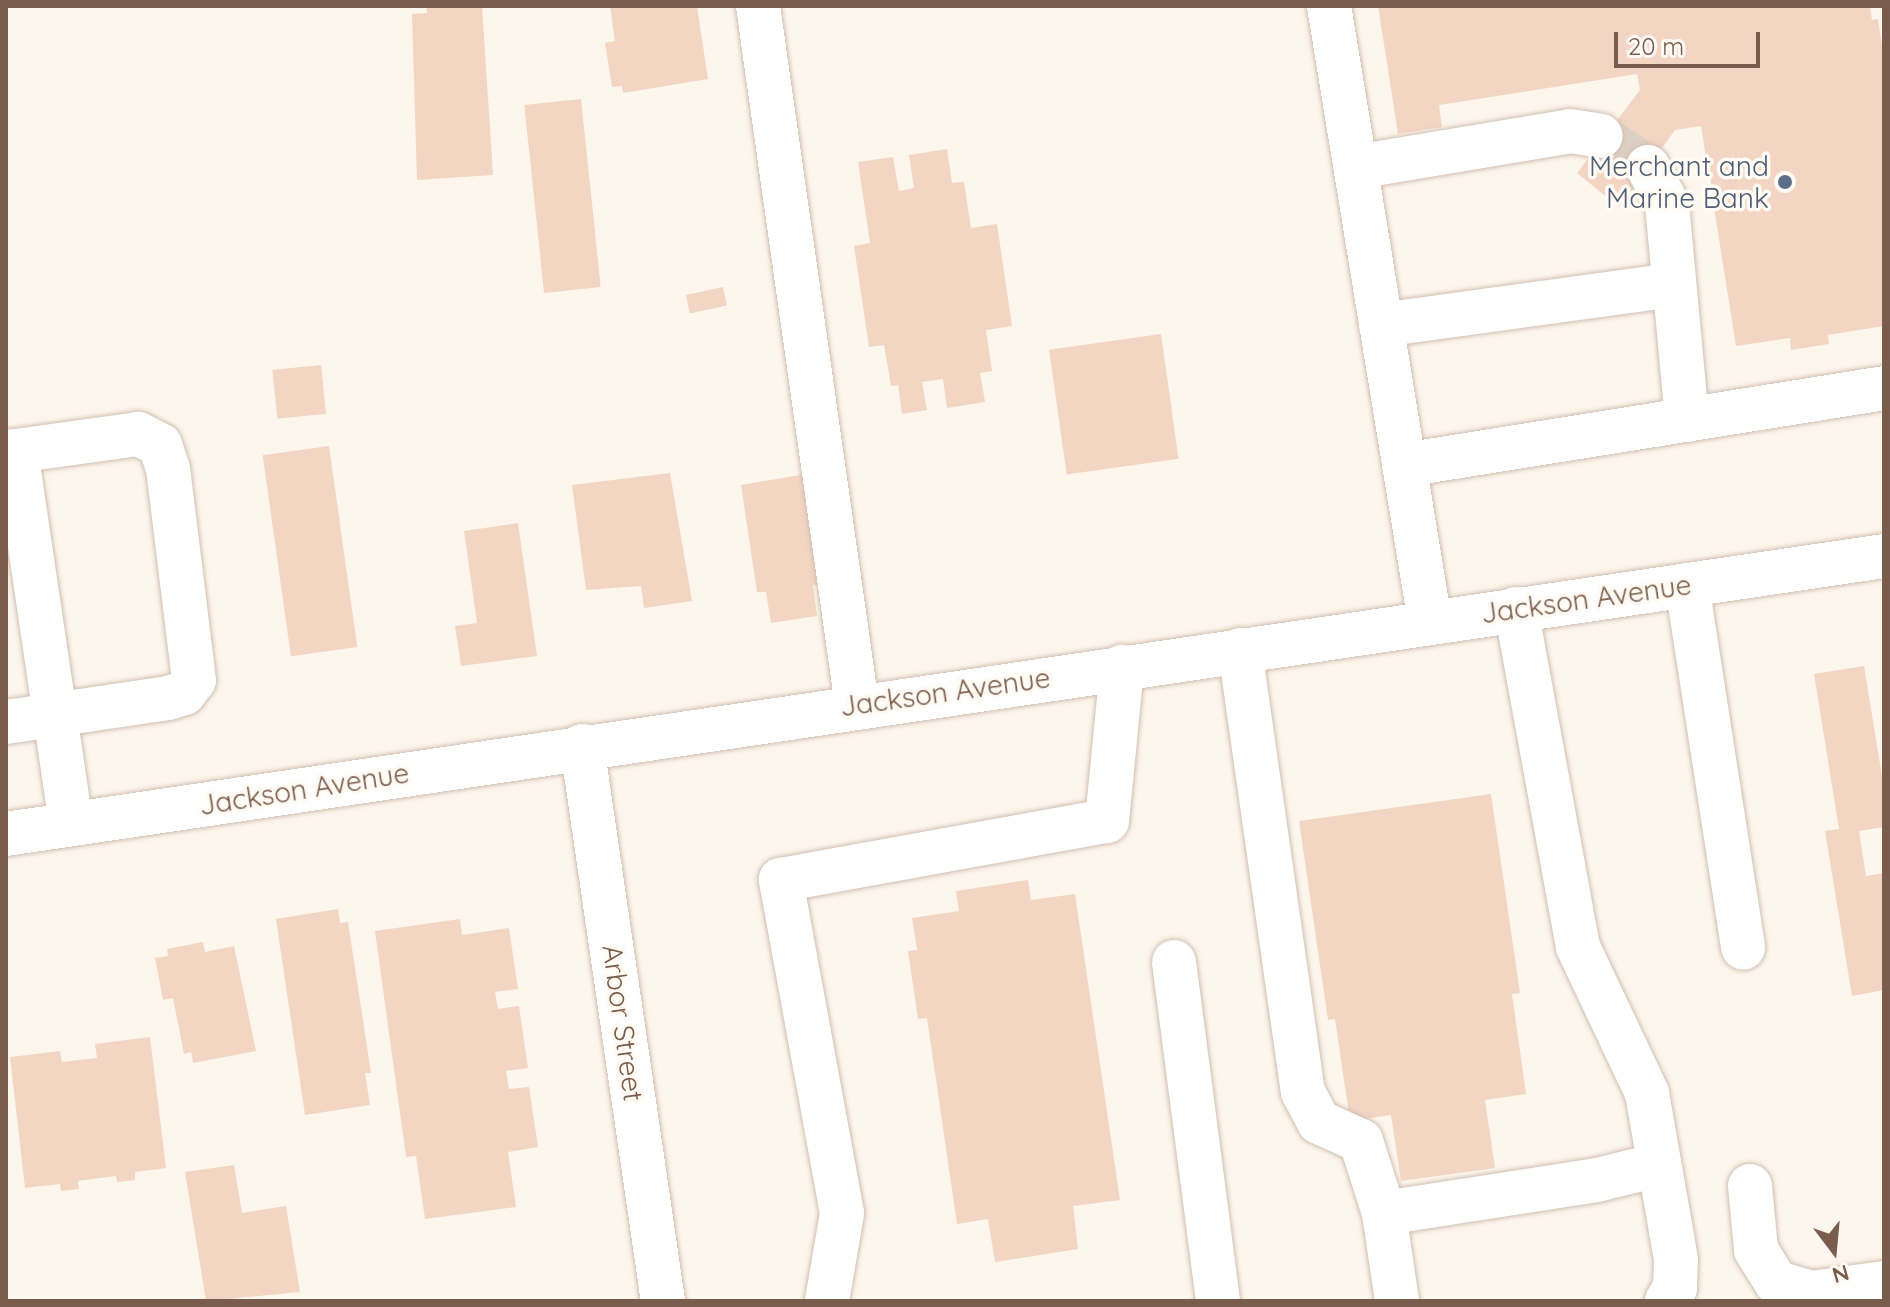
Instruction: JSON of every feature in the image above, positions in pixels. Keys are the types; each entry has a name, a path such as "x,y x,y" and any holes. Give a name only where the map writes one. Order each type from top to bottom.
{"street":[{"path":"758,6 857,705"},
{"path":"1329,6 1430,622"},
{"path":"1356,167 1570,131 1601,136"},
{"path":"1648,167 1667,204 1672,285 1687,420"},
{"path":"1381,325 1672,285"},
{"path":"1404,465 1884,388"},
{"path":"6,722 57,715 168,698 184,693 194,680 168,469 160,445 138,434 11,452 57,715 71,824"},
{"name":"Jackson Avenue","path":"6,834 857,705 1884,559"},
{"path":"1687,585 1743,948"},
{"path":"1516,609 1578,947 1647,1093 1676,1259 1675,1288 1667,1301"},
{"path":"1240,650 1303,1092 1319,1122 1361,1141 1384,1213 1397,1301"},
{"path":"827,1301 842,1213 781,880 1107,821 1122,667"},
{"name":"Arbor Street","path":"582,746 663,1301"},
{"path":"1174,962 1218,1301"},
{"path":"1384,1213 1597,1180 1658,1165"},
{"path":"1750,1186 1756,1250 1777,1283 1811,1293 1884,1283"}],"building":[{"path":"426,6 482,6 493,175 417,180 412,14 427,13"},
{"path":"610,6 697,6 708,79 623,93 622,86 612,87 605,43 615,41"},
{"path":"1378,6 1870,6 1872,20 1878,19 1884,58 1884,326 1828,335 1829,344 1791,350 1790,338 1736,346 1701,126 1675,130 1619,207 1577,173 1640,90 1637,74 1439,105 1442,127 1398,134"},
{"path":"581,99 601,287 544,293 524,105"},
{"path":"947,149 952,183 964,182 971,228 997,224 1012,326 986,330 992,371 980,373 985,402 947,408 943,379 922,382 927,410 902,414 898,385 891,386 884,345 869,347 854,246 870,243 858,162 893,157 899,191 914,188 909,155"},
{"path":"723,287 727,306 690,313 686,295"},
{"path":"1161,334 1179,459 1067,475 1049,350"},
{"path":"321,365 326,414 277,419 272,370"},
{"path":"329,446 357,647 291,656 263,455"},
{"path":"670,473 692,601 644,608 641,586 586,590 572,485"},
{"path":"806,474 822,584 813,585 817,616 771,623 766,592 757,592 741,485"},
{"path":"518,523 537,656 461,666 455,626 477,623 464,531"},
{"path":"1864,666 1884,788 1884,827 1859,831 1866,876 1884,873 1884,990 1852,996 1825,831 1839,829 1814,674"},
{"path":"1491,794 1520,993 1512,994 1526,1094 1485,1100 1495,1168 1401,1181 1391,1115 1350,1121 1335,1019 1328,1020 1299,821"},
{"path":"1028,880 1031,900 1075,894 1120,1200 1073,1206 1078,1249 995,1262 988,1219 957,1224 927,1018 918,1019 908,951 917,950 912,918 959,911 956,891"},
{"path":"338,909 340,923 348,922 371,1073 365,1073 370,1105 305,1115 276,919"},
{"path":"460,919 462,935 509,928 518,989 495,992 498,1009 519,1006 528,1068 506,1071 509,1089 529,1087 538,1147 508,1152 516,1207 425,1219 416,1156 406,1157 375,931"},
{"path":"203,942 205,952 234,946 256,1051 193,1063 191,1052 184,1054 173,998 163,1000 155,958 168,956 167,949"},
{"path":"150,1037 166,1168 135,1172 135,1180 117,1182 116,1176 78,1181 79,1189 61,1191 60,1184 25,1188 10,1057 60,1051 62,1062 97,1058 95,1044"},
{"path":"234,1165 242,1213 286,1206 300,1292 206,1301 185,1172"}],"tunnel":[{"path":"1601,136 1648,167"}],"place":[{"name":"Merchant and Marine Bank","path":"1785,182"}]}
